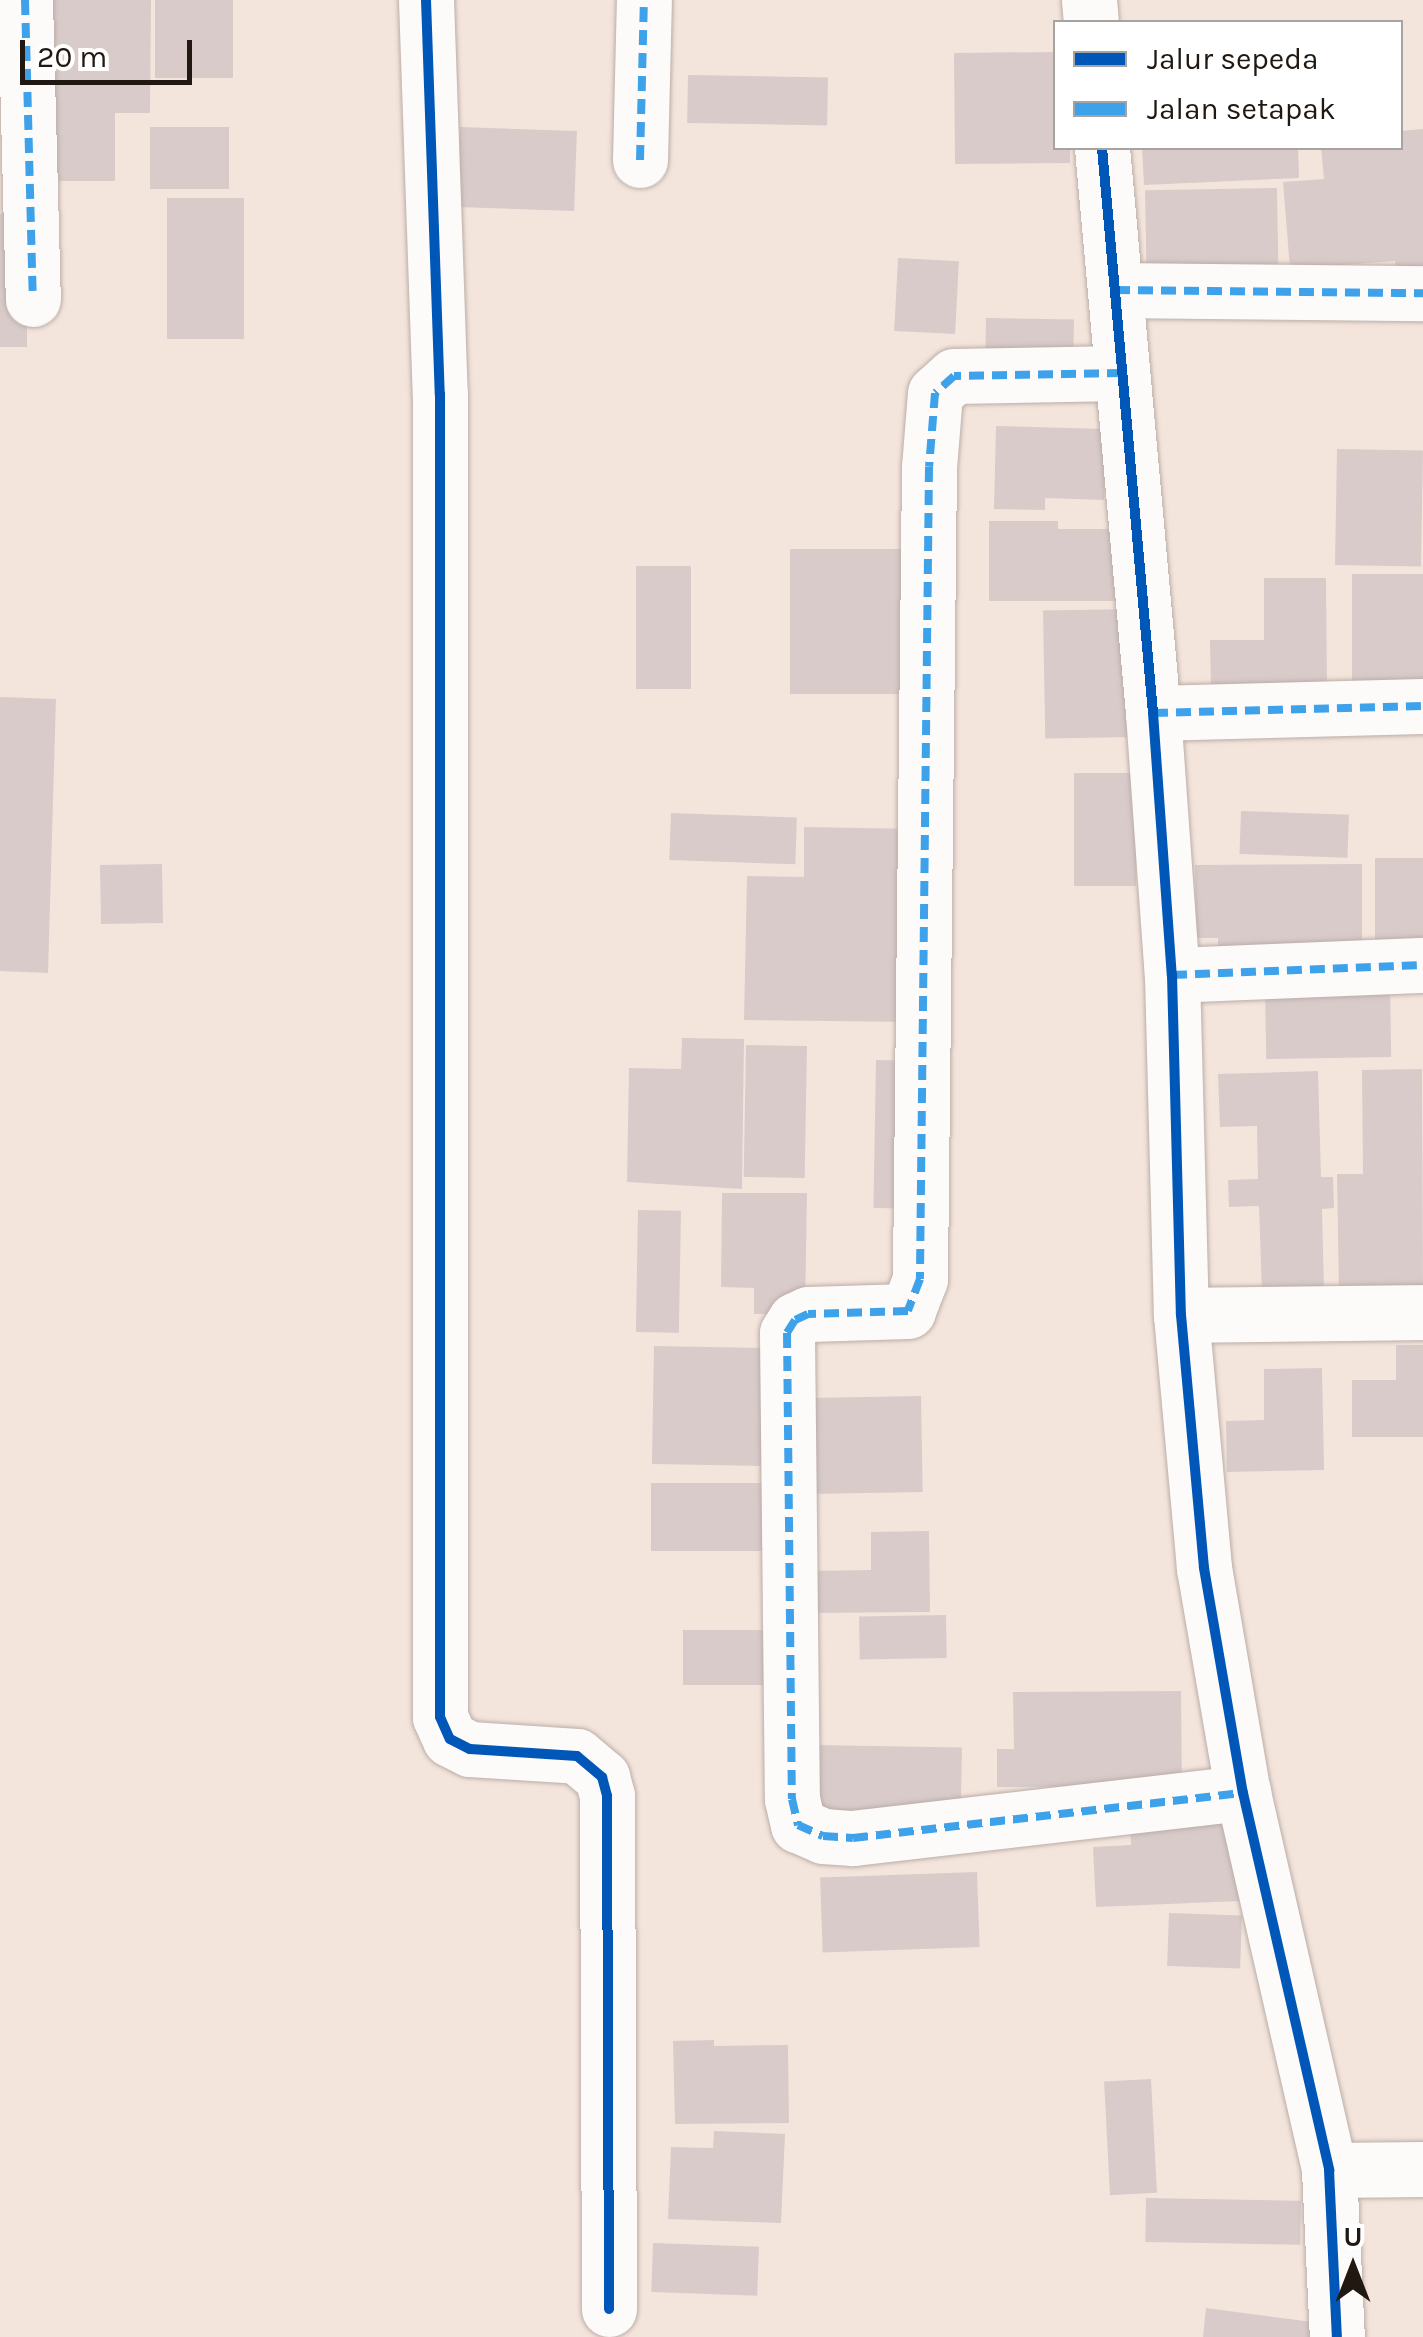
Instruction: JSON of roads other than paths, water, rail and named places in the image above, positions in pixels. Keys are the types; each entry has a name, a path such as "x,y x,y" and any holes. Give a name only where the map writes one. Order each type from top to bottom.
{"street":[{"path":"26,0 32,298"},
{"path":"426,0 440,394 440,1717 450,1739 470,1749 577,1756 592,1764 602,1777 607,1796 609,2309"},
{"path":"640,160 644,0"},
{"path":"1102,150 1153,713 1172,974 1181,1316 1204,1568 1243,1793 1330,2170 1337,2337"},
{"path":"1115,290 1423,293"},
{"path":"1122,373 954,376 935,393 928,506 920,1279 908,1311 808,1314 794,1320 787,1333 792,1799 798,1825 823,1836 853,1838 1243,1793"},
{"path":"1153,713 1423,706"},
{"path":"1172,974 1423,966"},
{"path":"1181,1316 1423,1312"},
{"path":"1330,2170 1423,2170"}]}
